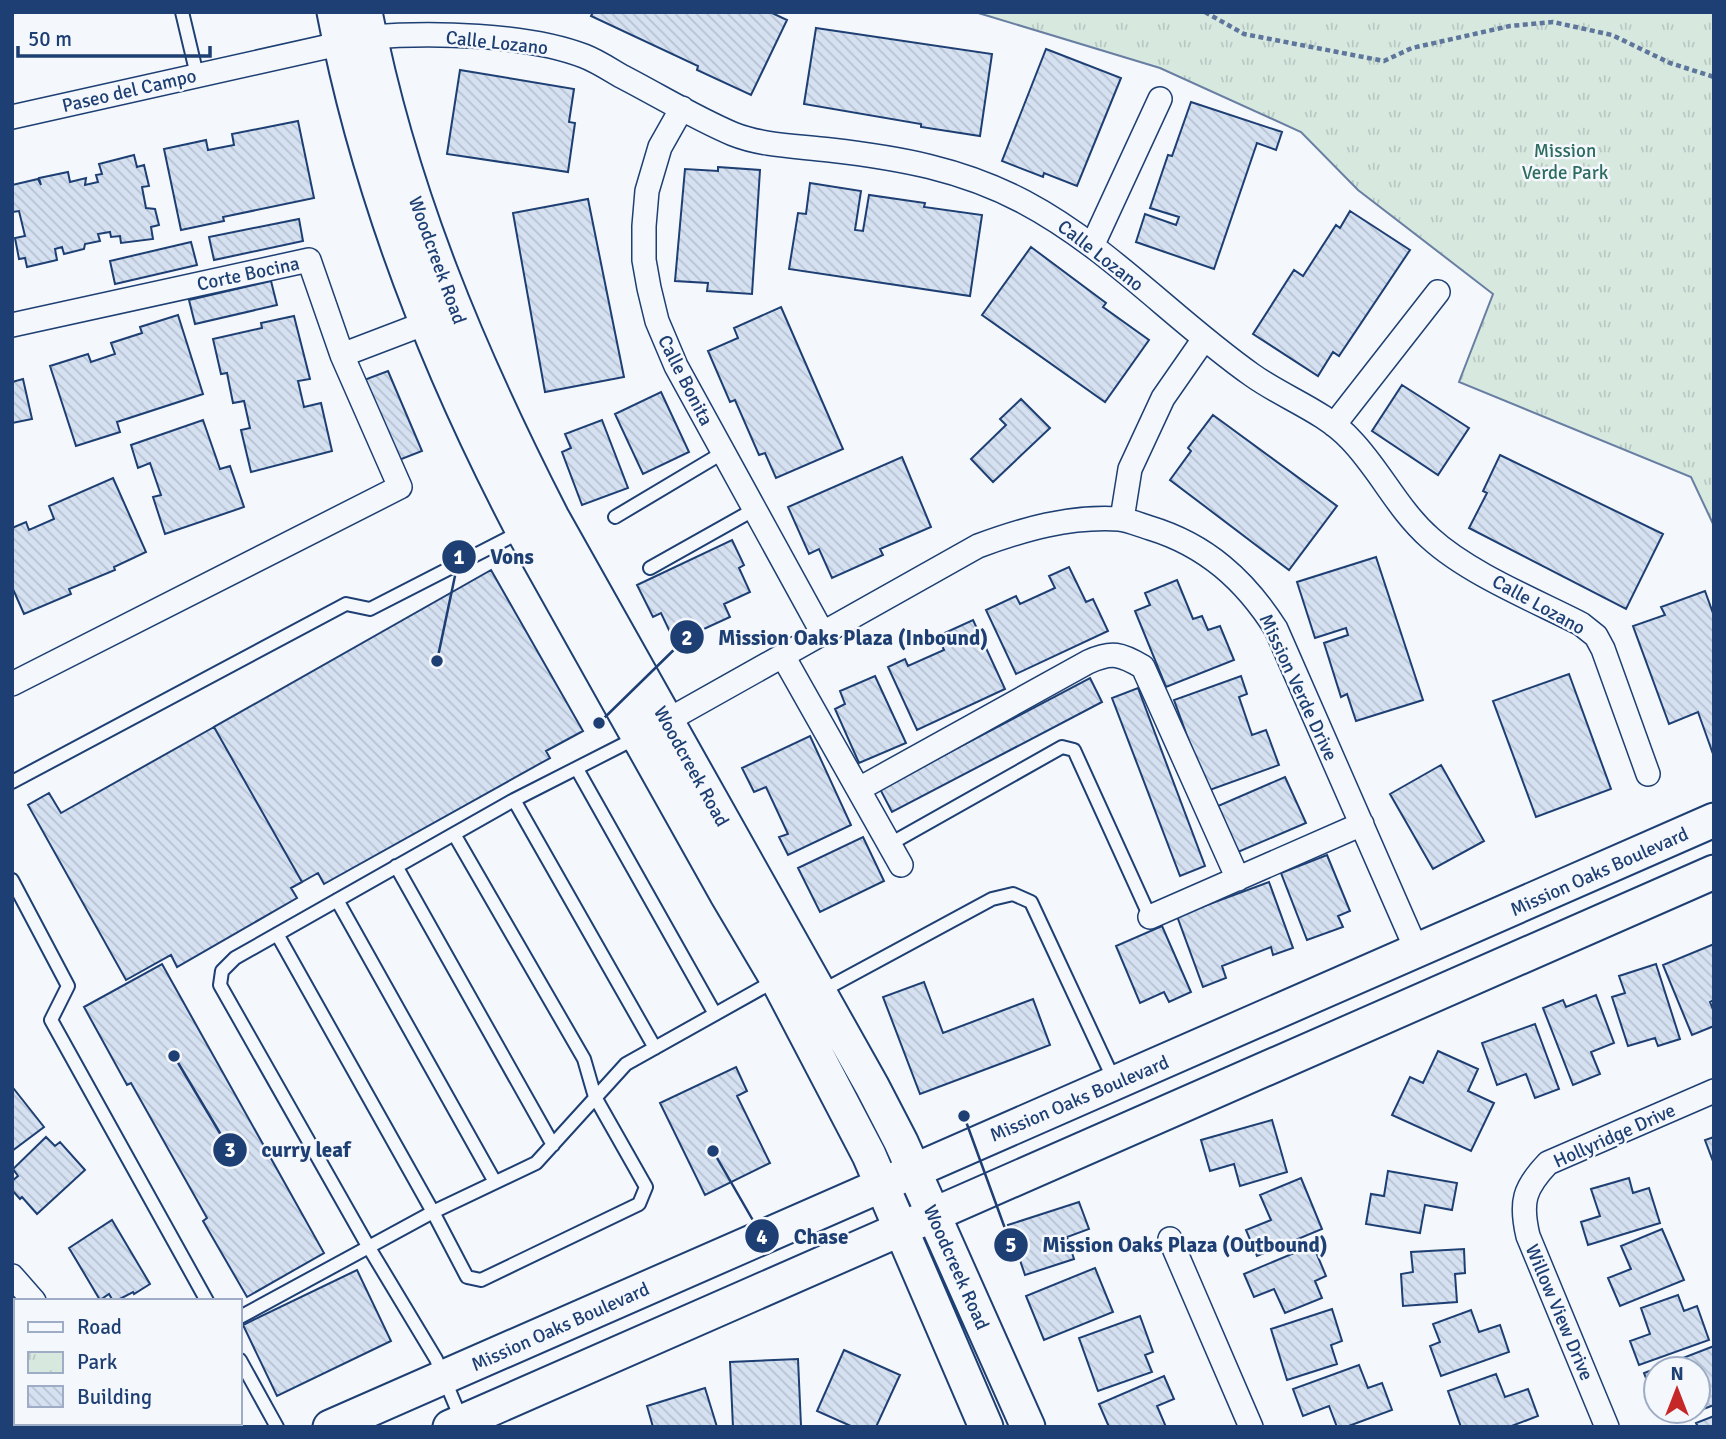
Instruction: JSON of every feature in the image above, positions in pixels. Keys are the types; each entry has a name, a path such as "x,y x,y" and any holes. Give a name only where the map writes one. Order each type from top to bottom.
{"main road":[{"name":"Woodcreek Road","path":"352,26 358,115 391,228 528,469 653,729 726,893 777,979 883,1184 986,1427"},
{"name":"Woodcreek Road","path":"441,318 492,472 523,531 820,992 872,1086 914,1171 1028,1427"},
{"name":"Mission Oaks Boulevard","path":"330,1427 1714,820"},
{"path":"456,1424 1714,872"}],"street":[{"name":"Paseo del Campo","path":"12,117 197,75 352,26"},
{"name":"Calle Lozano","path":"352,26 400,34 544,44 586,57 735,135 775,144 884,157 937,167 980,181 1023,201 1093,244 1204,339 1255,377 1334,425 1352,440 1409,516 1454,558 1581,624 1596,636 1648,774"},
{"path":"1093,244 1160,99"},
{"name":"Calle Bonita","path":"682,108 660,147 647,191 645,260 657,321 676,366 822,632"},
{"name":"Corte Bocina","path":"12,325 309,260 342,355"},
{"path":"1334,425 1438,292"},
{"path":"12,684 400,486 342,355 441,318"},
{"path":"1122,519 1130,469 1163,398 1204,339"},
{"name":"Mission Verde Drive","path":"653,729 978,546 1035,527 1064,521 1122,519 1160,531 1198,549 1231,572 1264,609 1276,629 1417,951"},
{"path":"859,789 1088,662 1105,654 1125,656 1143,667 1237,879"},
{"path":"783,656 901,865"},
{"path":"1150,916 1362,824"},
{"name":"Hollyridge Drive","path":"1527,1194 1535,1176 1548,1163 1714,1091"},
{"name":"Willow View Drive","path":"1527,1194 1523,1213 1528,1236 1607,1427"},
{"path":"1170,1239 1251,1427"},
{"path":"12,1276 32,1299"}],"lane":[{"path":"182,12 197,75"},
{"path":"615,516 724,452"},
{"path":"650,568 755,509"},
{"path":"12,782 346,604 370,609 523,531"},
{"path":"456,1424 444,1377 436,1359 220,985 222,971 235,958 396,866 514,800 653,729"},
{"path":"890,844 1062,747 1074,750 1150,916"},
{"path":"577,769 715,1014"},
{"path":"514,800 655,1048"},
{"path":"277,934 467,1277 481,1280 639,1205 646,1187 595,1097 584,1059 454,834"},
{"path":"396,866 553,1144"},
{"path":"12,880 68,986 51,1020 206,1299"},
{"path":"820,992 992,899 1013,894 1031,902 1115,1083"},
{"path":"337,900 495,1182"},
{"path":"242,1316 368,1245 536,1163 626,1064 777,979"},
{"path":"242,1364 277,1427"}],"path":[{"path":"1205,12 1244,33 1384,61 1412,48 1510,26 1553,22 1612,35 1670,63 1714,77"}],"green space":[{"name":"Mission Verde Park","path":"975,12 1714,12 1714,526 1691,477 1459,382 1493,294 1358,190 1301,132 1160,68"}],"building":[{"path":"593,12 770,12 787,20 751,95 697,70 698,66 591,16"},
{"path":"816,28 992,54 980,136 804,104"},
{"path":"1046,49 1121,78 1077,186 1044,173 1043,177 1002,161"},
{"path":"460,70 574,89 569,122 575,123 568,172 447,154"},
{"path":"1191,102 1282,132 1276,150 1257,143 1214,269 1136,242 1145,214 1176,225 1179,217 1150,208 1168,155 1172,156"},
{"path":"298,121 314,198 223,217 224,221 181,230 164,149 206,140 208,150 234,145 232,134"},
{"path":"134,155 137,167 144,165 149,186 142,187 146,208 155,209 159,225 151,227 153,239 121,243 120,236 111,237 110,232 98,234 100,241 85,244 84,249 64,254 62,247 55,249 57,260 27,267 25,258 19,259 15,238 25,236 19,211 12,212 12,185 38,179 41,185 39,178 68,172 70,182 86,178 85,185 98,182 96,175 102,174 99,164"},
{"path":"718,167 760,170 752,294 707,291 708,283 675,281 685,169 718,171"},
{"path":"810,183 861,191 855,230 863,231 869,195 925,203 924,207 982,215 970,296 789,269 798,213 806,214"},
{"path":"588,199 624,377 545,392 513,213"},
{"path":"1350,211 1410,250 1339,356 1333,352 1318,376 1253,334 1294,270 1303,276 1336,225 1340,228"},
{"path":"299,219 303,241 214,260 209,237"},
{"path":"191,242 197,265 115,284 110,261"},
{"path":"1031,247 1106,303 1103,307 1149,340 1105,402 982,315"},
{"path":"271,281 277,305 195,324 189,300"},
{"path":"781,307 843,449 776,478 765,453 759,455 735,400 730,402 708,351 738,338 734,328"},
{"path":"178,315 203,394 117,422 120,432 76,446 50,366 88,354 91,362 115,354 111,343 142,333 140,327"},
{"path":"294,316 310,379 298,381 304,407 321,403 332,451 251,472 241,430 250,428 244,401 233,403 227,373 221,374 213,339 262,328 261,323"},
{"path":"388,371 422,451 399,460 364,380"},
{"path":"23,379 32,419 12,423 12,382"},
{"path":"1402,385 1469,428 1438,475 1372,431"},
{"path":"661,392 689,452 643,474 615,414"},
{"path":"1021,399 1050,428 993,482 971,459 1006,425 1000,419"},
{"path":"1213,415 1337,506 1289,570 1170,480 1191,451 1188,448"},
{"path":"203,420 220,469 230,466 244,507 165,534 153,497 161,495 150,463 138,468 131,445"},
{"path":"602,420 628,488 582,505 562,452 571,448 565,434"},
{"path":"1500,455 1663,534 1626,609 1469,528 1487,493 1483,491"},
{"path":"902,457 931,527 880,549 883,555 832,578 819,549 809,554 788,507"},
{"path":"113,478 146,552 114,567 115,570 69,589 71,594 24,614 12,587 12,528 26,522 29,530 54,519 49,506"},
{"path":"732,540 744,565 739,568 750,592 724,604 730,617 695,633 698,639 678,649 661,613 653,617 637,585"},
{"path":"1376,557 1423,700 1356,721 1347,694 1341,697 1324,643 1348,635 1346,628 1315,638 1297,582"},
{"path":"1069,567 1086,602 1093,599 1108,631 1016,674 986,610 1016,596 1020,604 1055,588 1049,576"},
{"path":"491,570 583,731 546,751 550,758 324,884 318,873 302,882 214,727"},
{"path":"1177,580 1193,619 1202,616 1208,630 1220,626 1234,660 1166,687 1135,611 1150,605 1145,593"},
{"path":"1705,591 1714,616 1713,754 1698,712 1669,724 1633,626 1665,615 1661,607"},
{"path":"973,620 1005,689 917,730 888,667 905,659 908,666 944,650 938,636"},
{"path":"1569,674 1611,789 1536,817 1493,701"},
{"path":"875,676 906,743 859,763 835,709 845,704 840,691"},
{"path":"1241,676 1247,694 1239,697 1252,735 1266,730 1279,765 1207,791 1174,700"},
{"path":"1090,678 1102,702 892,812 880,789"},
{"path":"1138,688 1205,866 1180,876 1112,698"},
{"path":"214,727 302,882 291,888 297,898 177,967 171,955 126,980 28,805 49,793 61,813"},
{"path":"810,736 851,825 788,855 779,837 788,834 766,787 754,792 742,768"},
{"path":"1441,765 1484,841 1433,869 1390,794"},
{"path":"1285,777 1306,823 1238,852 1218,806"},
{"path":"863,837 884,881 820,912 798,868"},
{"path":"1327,855 1350,911 1338,916 1343,927 1307,940 1281,873"},
{"path":"1269,882 1293,948 1273,955 1271,947 1222,966 1226,978 1203,987 1177,916"},
{"path":"1162,926 1191,992 1169,1002 1164,992 1140,1003 1116,946"},
{"path":"1714,944 1714,1000 1710,1002 1714,1012 1714,1026 1692,1035 1663,965"},
{"path":"162,964 324,1253 247,1297 203,1221 207,1218 131,1083 127,1085 84,1007"},
{"path":"1656,964 1680,1039 1658,1046 1655,1038 1628,1046 1612,997 1625,993 1619,976"},
{"path":"924,982 943,1033 1033,999 1050,1045 920,1094 883,997"},
{"path":"1596,995 1614,1043 1591,1052 1600,1074 1573,1085 1543,1008 1563,1000 1566,1007"},
{"path":"1535,1024 1559,1089 1535,1098 1526,1074 1497,1085 1482,1043"},
{"path":"1438,1051 1478,1069 1468,1091 1494,1103 1471,1151 1392,1115 1410,1077 1423,1083"},
{"path":"736,1067 747,1091 737,1096 770,1163 705,1195 660,1103"},
{"path":"14,1089 44,1127 12,1151 12,1090"},
{"path":"1272,1120 1287,1172 1240,1186 1234,1164 1210,1171 1201,1140"},
{"path":"46,1137 55,1146 60,1142 85,1170 37,1214 12,1190 12,1181 18,1176 13,1169"},
{"path":"1714,1137 1714,1164 1705,1140"},
{"path":"1388,1171 1457,1183 1452,1210 1425,1205 1420,1233 1366,1224 1371,1194 1384,1196"},
{"path":"1301,1178 1322,1229 1257,1256 1246,1230 1271,1220 1260,1195"},
{"path":"1629,1178 1633,1193 1649,1188 1660,1223 1588,1245 1581,1222 1600,1216 1591,1189"},
{"path":"1079,1202 1089,1229 1067,1237 1074,1259 1025,1275 1008,1225"},
{"path":"112,1220 150,1284 120,1299 112,1299 109,1294 99,1299 69,1248"},
{"path":"1662,1229 1684,1280 1620,1306 1608,1278 1631,1269 1621,1246"},
{"path":"1313,1245 1326,1276 1315,1281 1322,1298 1285,1313 1274,1289 1254,1297 1244,1274"},
{"path":"1464,1249 1465,1273 1455,1274 1457,1302 1403,1306 1401,1274 1413,1272 1411,1252"},
{"path":"1095,1268 1113,1312 1044,1340 1026,1296"},
{"path":"357,1270 391,1341 277,1396 243,1325"},
{"path":"1678,1295 1684,1311 1697,1306 1709,1340 1667,1355 1642,1355 1642,1364 1639,1365 1630,1341 1650,1334 1641,1308"},
{"path":"1332,1309 1342,1341 1331,1345 1337,1364 1287,1380 1271,1329"},
{"path":"1471,1310 1479,1332 1500,1325 1509,1352 1441,1376 1430,1346 1440,1342 1433,1324"},
{"path":"1140,1316 1153,1352 1145,1355 1152,1372 1098,1391 1079,1338"},
{"path":"1714,1346 1714,1405 1712,1406 1712,1355 1691,1355"},
{"path":"844,1350 900,1375 876,1427 853,1427 817,1411"},
{"path":"798,1359 801,1426 733,1427 730,1362"},
{"path":"1359,1365 1368,1388 1382,1383 1392,1410 1346,1427 1337,1427 1329,1406 1303,1416 1293,1389"},
{"path":"1496,1374 1505,1397 1528,1389 1538,1416 1509,1427 1461,1427 1448,1391"},
{"path":"1164,1376 1174,1399 1157,1406 1166,1427 1109,1427 1099,1404"},
{"path":"12,1383 14,1416 12,1417"},
{"path":"705,1388 717,1427 653,1427 647,1406"},
{"path":"1714,1416 1714,1427 1698,1427 1697,1425 1712,1425"}],"place":[{"name":"Vons","path":"437,661"},
{"name":"Mission Oaks Plaza (Inbound)","path":"599,723"},
{"name":"curry leaf","path":"174,1056"},
{"name":"Mission Oaks Plaza (Outbound)","path":"964,1116"},
{"name":"Chase","path":"713,1151"}]}
